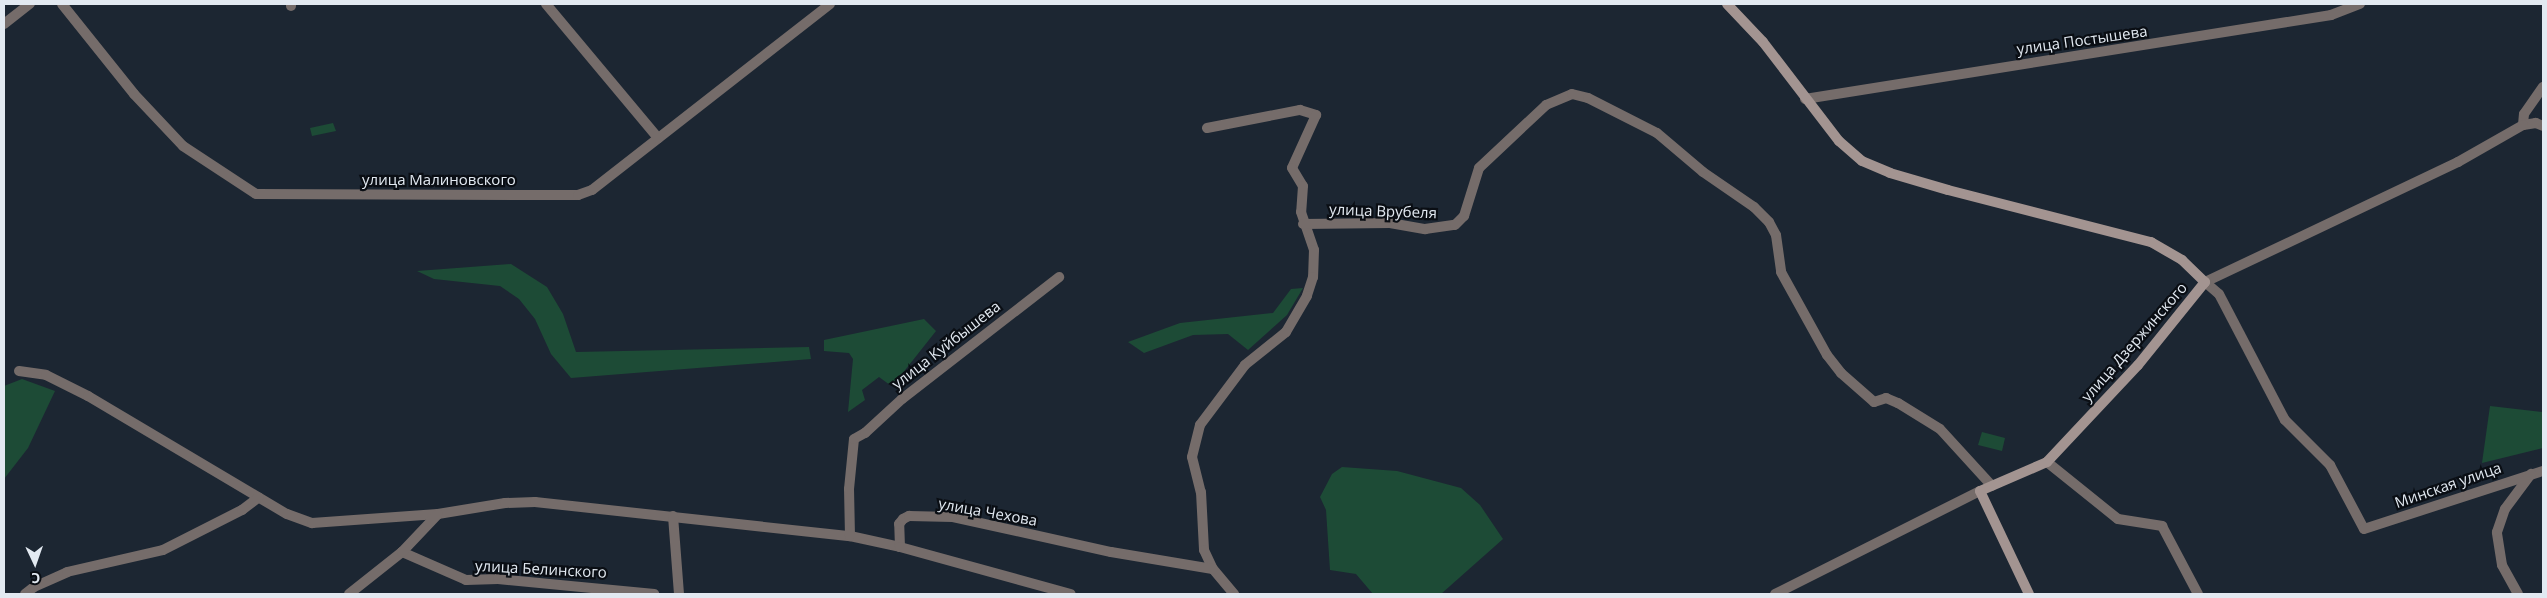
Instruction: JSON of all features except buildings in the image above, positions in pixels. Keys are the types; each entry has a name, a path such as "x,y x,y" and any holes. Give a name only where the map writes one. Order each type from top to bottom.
{"main road":[{"path":"1727,4 1763,42 1844,147 1874,167 1948,190 2151,242 2182,260 2205,282"},
{"name":"улица Дзержинского","path":"1980,491 2047,462 2138,365 2205,282"},
{"path":"1980,491 2029,594"}],"street":[{"path":"4,24 30,4"},
{"name":"улица Малиновского","path":"62,4 134,94 183,146 256,194 578,195 592,190 830,4"},
{"path":"546,4 658,138"},
{"name":"улица Постышева","path":"1806,99 2331,15 2360,4"},
{"path":"2543,87 2524,114 2524,124 2543,126"},
{"name":"улица Врубеля","path":"1303,224 1390,224 1425,229 1447,229 1455,225 1464,216 1479,168 1546,105 1572,94 1588,98 1656,133 1703,172 1754,207 1769,222 1776,235 1781,272 1827,356 1841,373 1874,402 1886,398 1898,403 1940,429 1992,486"},
{"path":"1207,128 1300,110 1312,112 1316,120 1292,168 1303,186 1303,224 1314,250 1313,277 1308,296 1286,332 1245,365 1200,425 1192,457 1201,492 1204,550 1212,569 1234,594"},
{"name":"улица Дзержинского","path":"2205,282 2458,162 2524,124"},
{"name":"улица Куйбышева","path":"850,536 849,489 854,439 865,433 902,398 1059,276"},
{"name":"Минская улица","path":"2205,282 2219,294 2286,420 2330,465 2364,529 2543,471"},
{"path":"19,371 46,374 114,410 287,514 312,523 438,514 505,502 535,502 850,536 900,547 1071,594"},
{"path":"2047,462 2118,519 2162,526 2198,594"},
{"path":"2518,594 2502,565 2498,532 2506,509 2531,474"},
{"name":"улица Дзержинского","path":"1775,594 1980,491"},
{"path":"25,594 67,572 163,550 242,510 258,497"},
{"path":"349,594 402,552 438,514"},
{"path":"673,516 679,594"},
{"name":"улица Чехова","path":"900,547 899,524 903,519 910,516 953,517 1111,552 1212,569"},
{"name":"улица Белинского","path":"402,552 466,580 507,580 654,594"}],"green space":[{"path":"333,123 336,131 312,136 310,128"},
{"path":"511,264 547,287 563,314 576,352 809,347 811,359 571,378 551,354 535,319 519,299 500,286 434,279 417,271"},
{"path":"1303,288 1287,315 1248,350 1228,334 1193,335 1144,353 1128,342 1180,323 1273,313 1291,289"},
{"path":"924,319 936,331 898,379 890,385 879,377 862,390 865,400 848,412 853,359 849,353 824,351 824,340"},
{"path":"22,379 55,391 28,448 4,479 4,386"},
{"path":"2490,406 2543,412 2543,448 2482,463"},
{"path":"1982,432 2005,438 2002,451 1978,445"},
{"path":"1342,467 1397,471 1461,488 1480,505 1503,539 1441,594 1373,594 1356,574 1330,570 1326,510 1320,497 1332,474"}]}
